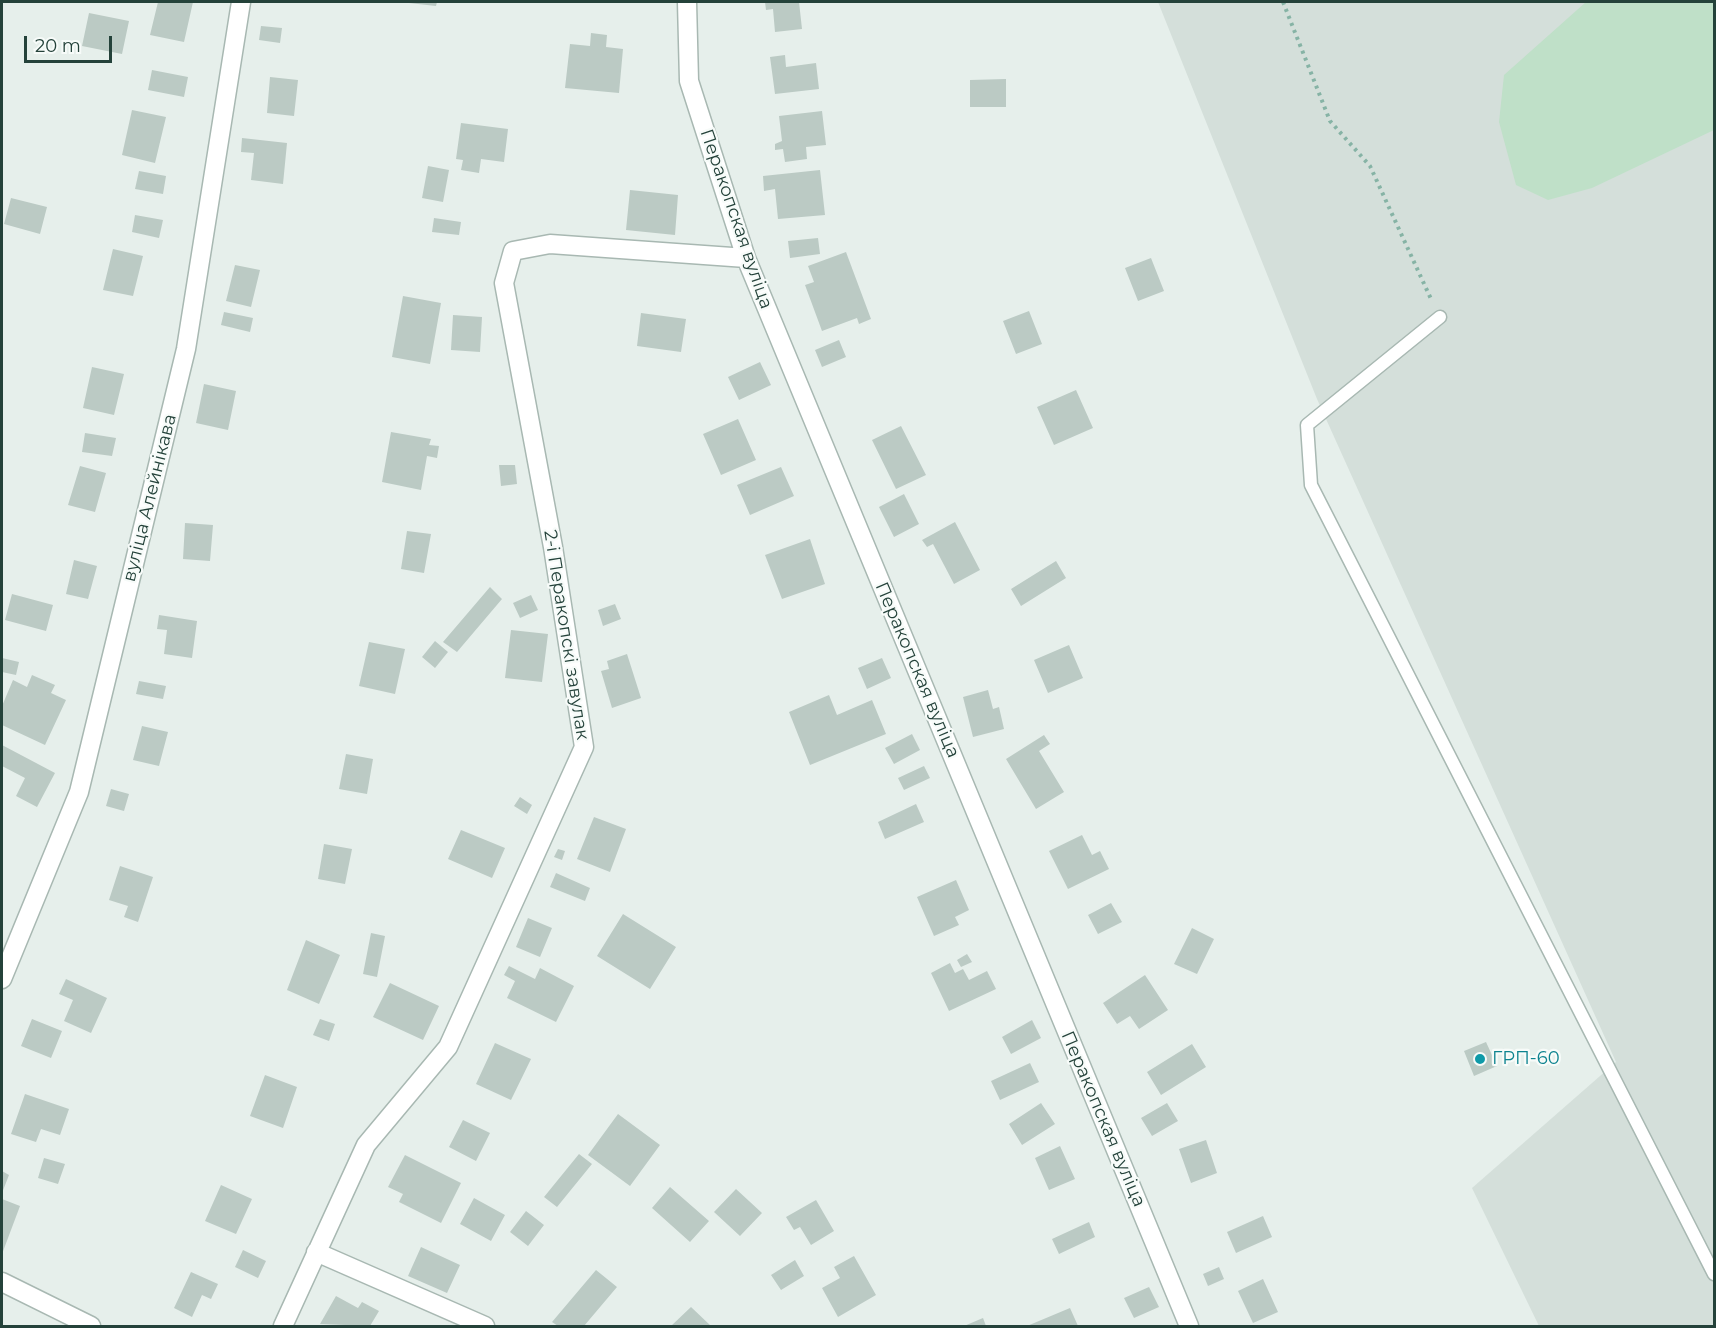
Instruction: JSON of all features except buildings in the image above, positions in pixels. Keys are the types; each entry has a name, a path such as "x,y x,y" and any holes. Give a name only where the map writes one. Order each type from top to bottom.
{"street":[{"name":"вуліца Алейнікава","path":"2,979 82,781 186,349 241,2"},
{"name":"Перакопская вуліца","path":"687,2 689,81 746,258 1189,1326"},
{"name":"2-і Перакопскі завулак","path":"283,1326 366,1145 448,1047 584,747 553,548 504,283 513,251 550,244 746,258"},
{"path":"316,1252 485,1326"},
{"path":"2,1282 91,1326"}],"lane":[{"path":"1440,317 1307,424 1311,485 1714,1274"}],"path":[{"path":"1283,2 1330,122 1370,166 1440,317"}],"shaded area":[{"path":"1158,2 1714,2 1714,1326 1539,1326 1472,1188 1616,1062 1317,399"}],"green space":[{"path":"1586,2 1714,2 1714,130 1592,188 1548,200 1516,185 1499,122 1504,75"}],"place":[{"name":"ГРП-60","path":"1480,1059"}]}
